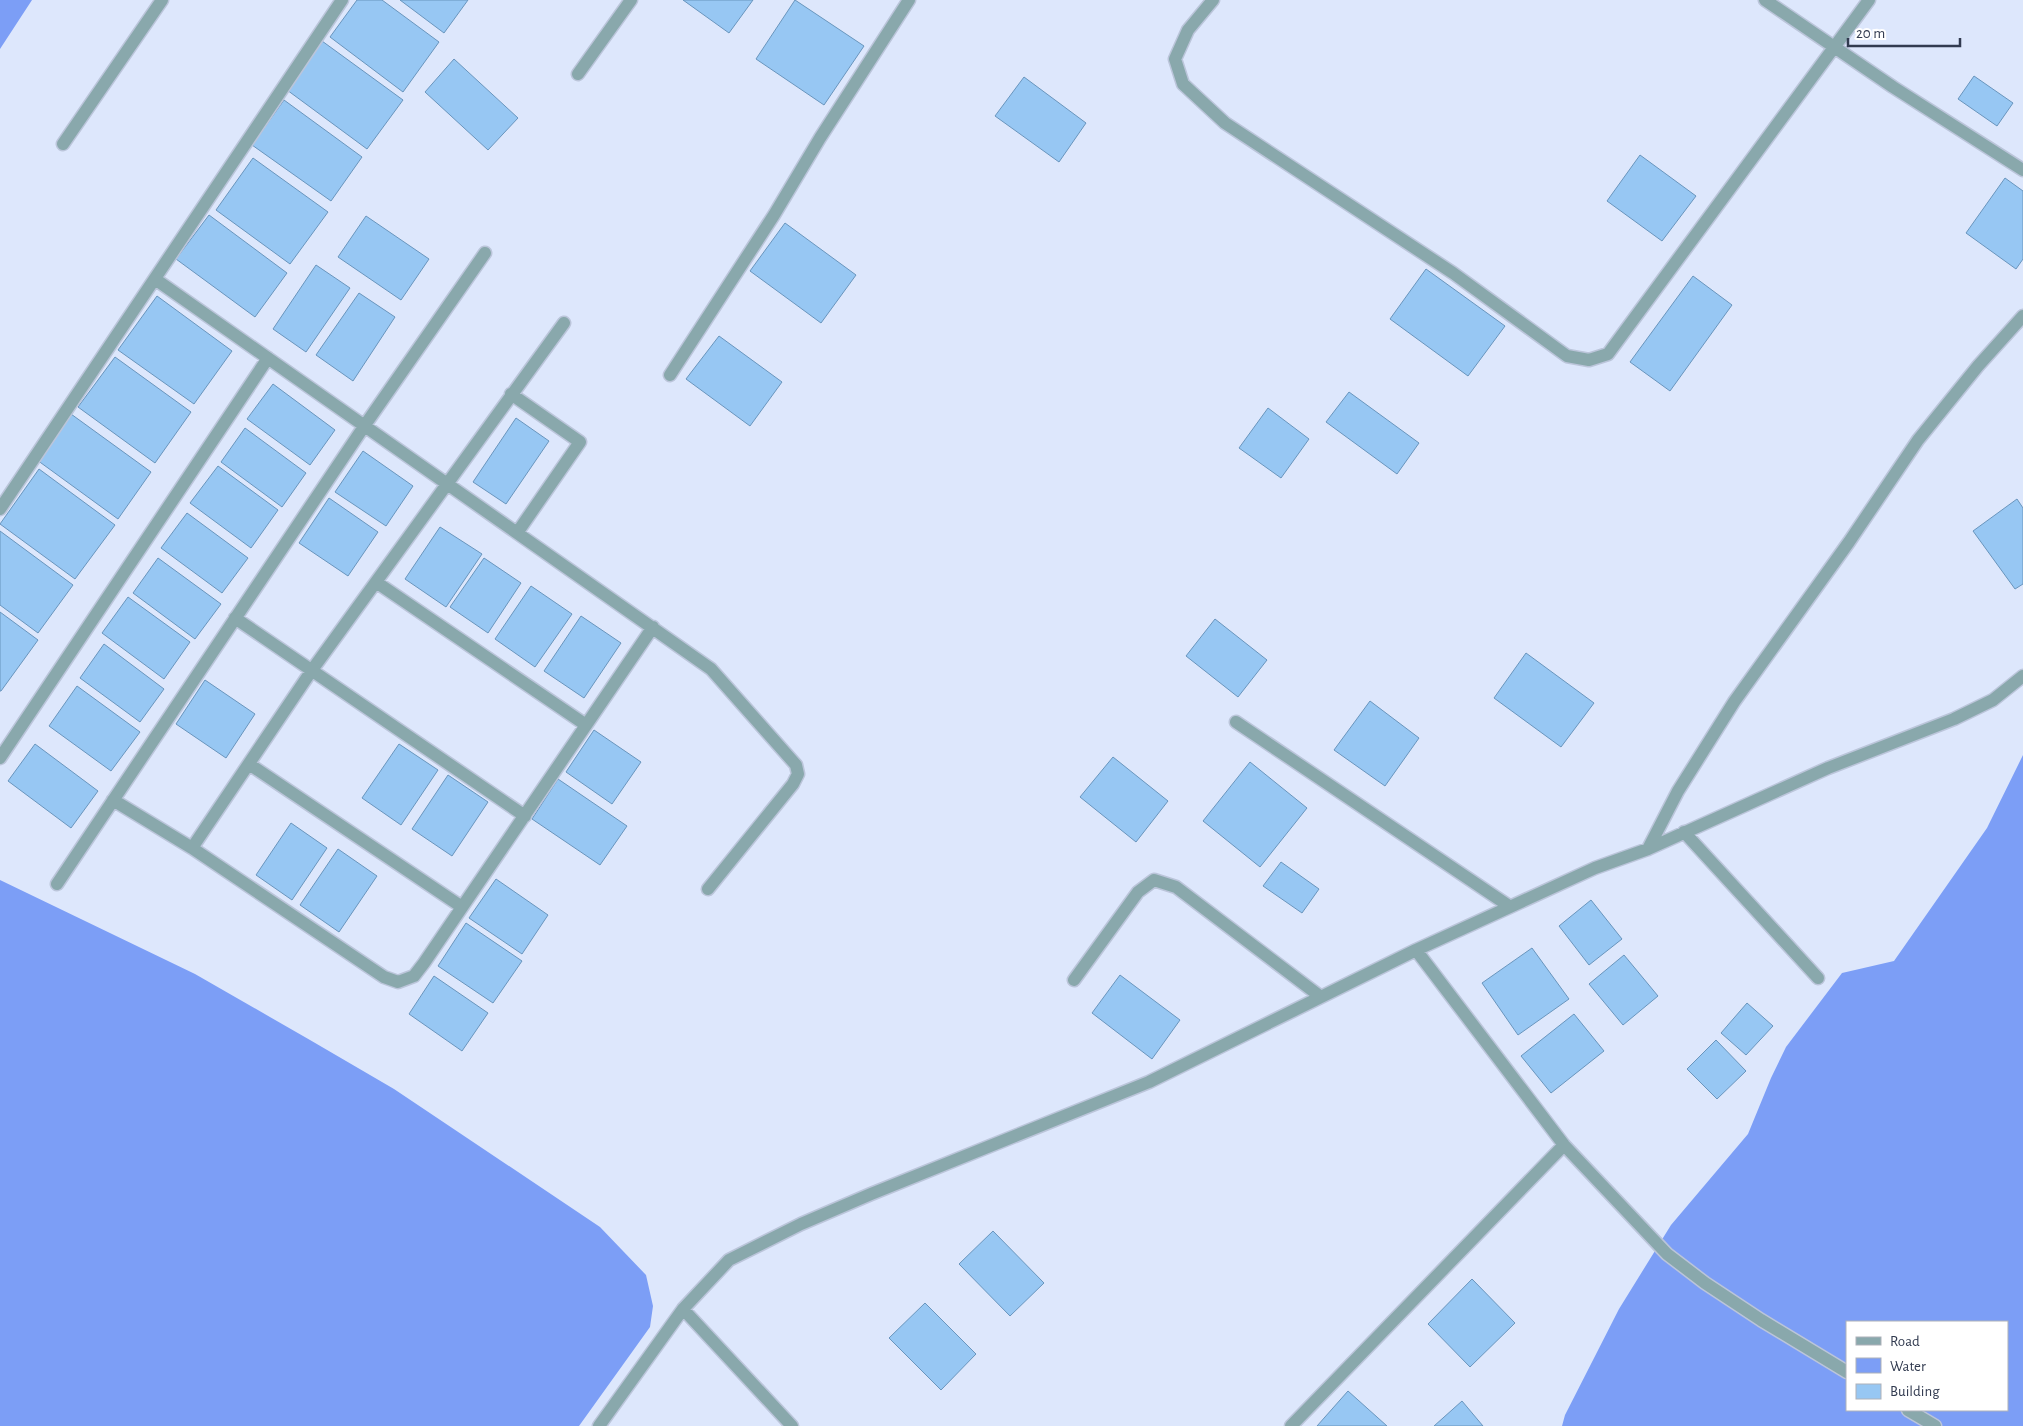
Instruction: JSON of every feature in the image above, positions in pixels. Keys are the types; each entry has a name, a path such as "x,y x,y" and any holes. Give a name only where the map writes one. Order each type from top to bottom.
{"street":[{"path":"63,144 162,0"},
{"path":"0,509 342,0"},
{"path":"578,74 631,0"},
{"path":"670,375 774,215 850,91 909,0"},
{"path":"1213,0 1188,30 1175,59 1183,84 1225,123 1453,273 1567,356 1589,360 1608,354 1868,0"},
{"path":"1765,0 1832,47 2023,170"},
{"path":"57,884 365,425 485,252"},
{"path":"155,279 447,482 710,669 796,765 798,774 708,890"},
{"path":"1648,849 1678,790 1734,702 1849,542 1918,440 1978,366 2023,316"},
{"path":"192,848 312,670 564,323"},
{"path":"0,758 268,358"},
{"path":"511,394 580,442 517,532"},
{"path":"376,582 586,725"},
{"path":"235,618 526,816"},
{"path":"113,800 192,848 384,977 398,982 414,976 526,816 653,628"},
{"path":"599,1426 683,1309 729,1260 801,1224 871,1194 1149,1082 1416,950 1595,868 1648,849 1828,768 1954,719 1993,700 2023,676"},
{"path":"1236,722 1509,906"},
{"path":"249,764 462,907"},
{"path":"1684,832 1818,978"},
{"path":"1074,980 1138,892 1154,880 1176,887 1321,998"},
{"path":"1416,950 1564,1145 1667,1254 1705,1283 1753,1315 1846,1371"},
{"path":"1291,1426 1564,1145"},
{"path":"683,1309 792,1426"},
{"path":"1910,1411 1935,1426"}],"water":[{"path":"0,0 32,0 0,49"},
{"path":"2023,755 2023,1426 1562,1426 1565,1415 1619,1309 1671,1225 1748,1134 1786,1047 1842,973 1894,961 1987,828"},
{"path":"0,880 195,974 310,1040 394,1089 600,1227 646,1275 653,1306 650,1327 579,1426 0,1426"}],"building":[{"path":"357,0 382,0 439,42 403,92 330,37"},
{"path":"400,0 468,0 444,33"},
{"path":"683,0 753,0 729,33"},
{"path":"795,0 864,46 824,105 756,59"},
{"path":"322,41 403,100 367,149 287,90"},
{"path":"454,59 518,118 488,150 425,92"},
{"path":"1974,76 2013,103 1997,126 1958,99"},
{"path":"1024,77 1086,123 1059,162 995,116"},
{"path":"284,100 362,157 331,201 252,145"},
{"path":"1640,155 1696,196 1662,241 1607,201"},
{"path":"253,158 328,212 290,264 216,210"},
{"path":"2005,178 2023,191 2023,259 2016,269 1966,233"},
{"path":"209,215 287,273 255,317 176,259"},
{"path":"366,216 429,259 401,300 338,257"},
{"path":"785,223 856,275 821,323 750,271"},
{"path":"316,265 350,288 306,352 273,329"},
{"path":"1426,269 1505,326 1468,376 1390,319"},
{"path":"1693,276 1732,305 1670,391 1630,362"},
{"path":"359,293 395,317 353,381 316,355"},
{"path":"157,296 232,351 194,404 118,350"},
{"path":"719,336 782,382 750,426 686,379"},
{"path":"115,357 191,412 155,463 78,407"},
{"path":"273,384 335,430 310,465 247,419"},
{"path":"1349,392 1419,443 1397,474 1326,422"},
{"path":"1268,408 1309,439 1281,478 1239,448"},
{"path":"71,414 151,472 118,519 37,460"},
{"path":"516,418 549,441 506,504 473,482"},
{"path":"245,428 306,473 282,507 221,462"},
{"path":"363,451 413,486 386,526 335,492"},
{"path":"218,466 278,510 251,548 190,503"},
{"path":"39,469 115,525 75,579 0,524"},
{"path":"329,498 378,532 348,576 299,543"},
{"path":"2017,499 2023,508 2023,584 2015,589 1973,531"},
{"path":"187,513 248,558 222,593 161,548"},
{"path":"440,527 482,554 446,607 405,579"},
{"path":"0,531 73,585 38,633 0,605"},
{"path":"158,558 221,604 195,639 133,593"},
{"path":"484,558 521,583 488,633 450,607"},
{"path":"531,586 572,614 535,667 495,639"},
{"path":"128,597 190,642 164,679 102,633"},
{"path":"0,612 38,640 1,691 0,691"},
{"path":"581,616 621,643 584,698 544,671"},
{"path":"1215,619 1267,660 1238,697 1186,656"},
{"path":"104,644 164,689 140,722 80,678"},
{"path":"1526,653 1594,703 1561,747 1494,698"},
{"path":"205,680 255,714 226,758 176,724"},
{"path":"77,686 140,732 111,771 49,726"},
{"path":"1370,701 1419,738 1385,786 1334,750"},
{"path":"594,730 641,762 612,804 566,772"},
{"path":"35,744 98,791 71,828 8,781"},
{"path":"399,744 438,770 401,825 362,798"},
{"path":"1113,757 1168,801 1136,842 1080,797"},
{"path":"1250,762 1307,808 1260,867 1203,821"},
{"path":"448,775 488,802 452,856 412,829"},
{"path":"558,779 627,826 600,865 532,819"},
{"path":"291,823 327,848 292,900 256,875"},
{"path":"338,849 377,876 339,932 300,905"},
{"path":"1281,862 1319,889 1302,913 1263,886"},
{"path":"496,879 548,915 522,954 469,918"},
{"path":"1591,900 1622,939 1589,965 1559,926"},
{"path":"466,923 522,961 493,1003 438,966"},
{"path":"1532,948 1569,999 1518,1035 1482,983"},
{"path":"1624,955 1658,996 1623,1025 1589,984"},
{"path":"1120,975 1180,1020 1152,1059 1092,1013"},
{"path":"434,976 488,1013 462,1051 409,1014"},
{"path":"1747,1003 1773,1026 1746,1055 1721,1033"},
{"path":"1574,1014 1604,1051 1551,1093 1521,1056"},
{"path":"1716,1040 1746,1071 1717,1099 1687,1069"},
{"path":"993,1231 1044,1283 1010,1316 959,1264"},
{"path":"1472,1279 1515,1323 1470,1367 1428,1324"},
{"path":"925,1303 976,1354 941,1390 889,1338"},
{"path":"1348,1391 1387,1426 1317,1426"},
{"path":"1462,1401 1483,1426 1434,1426"}]}
